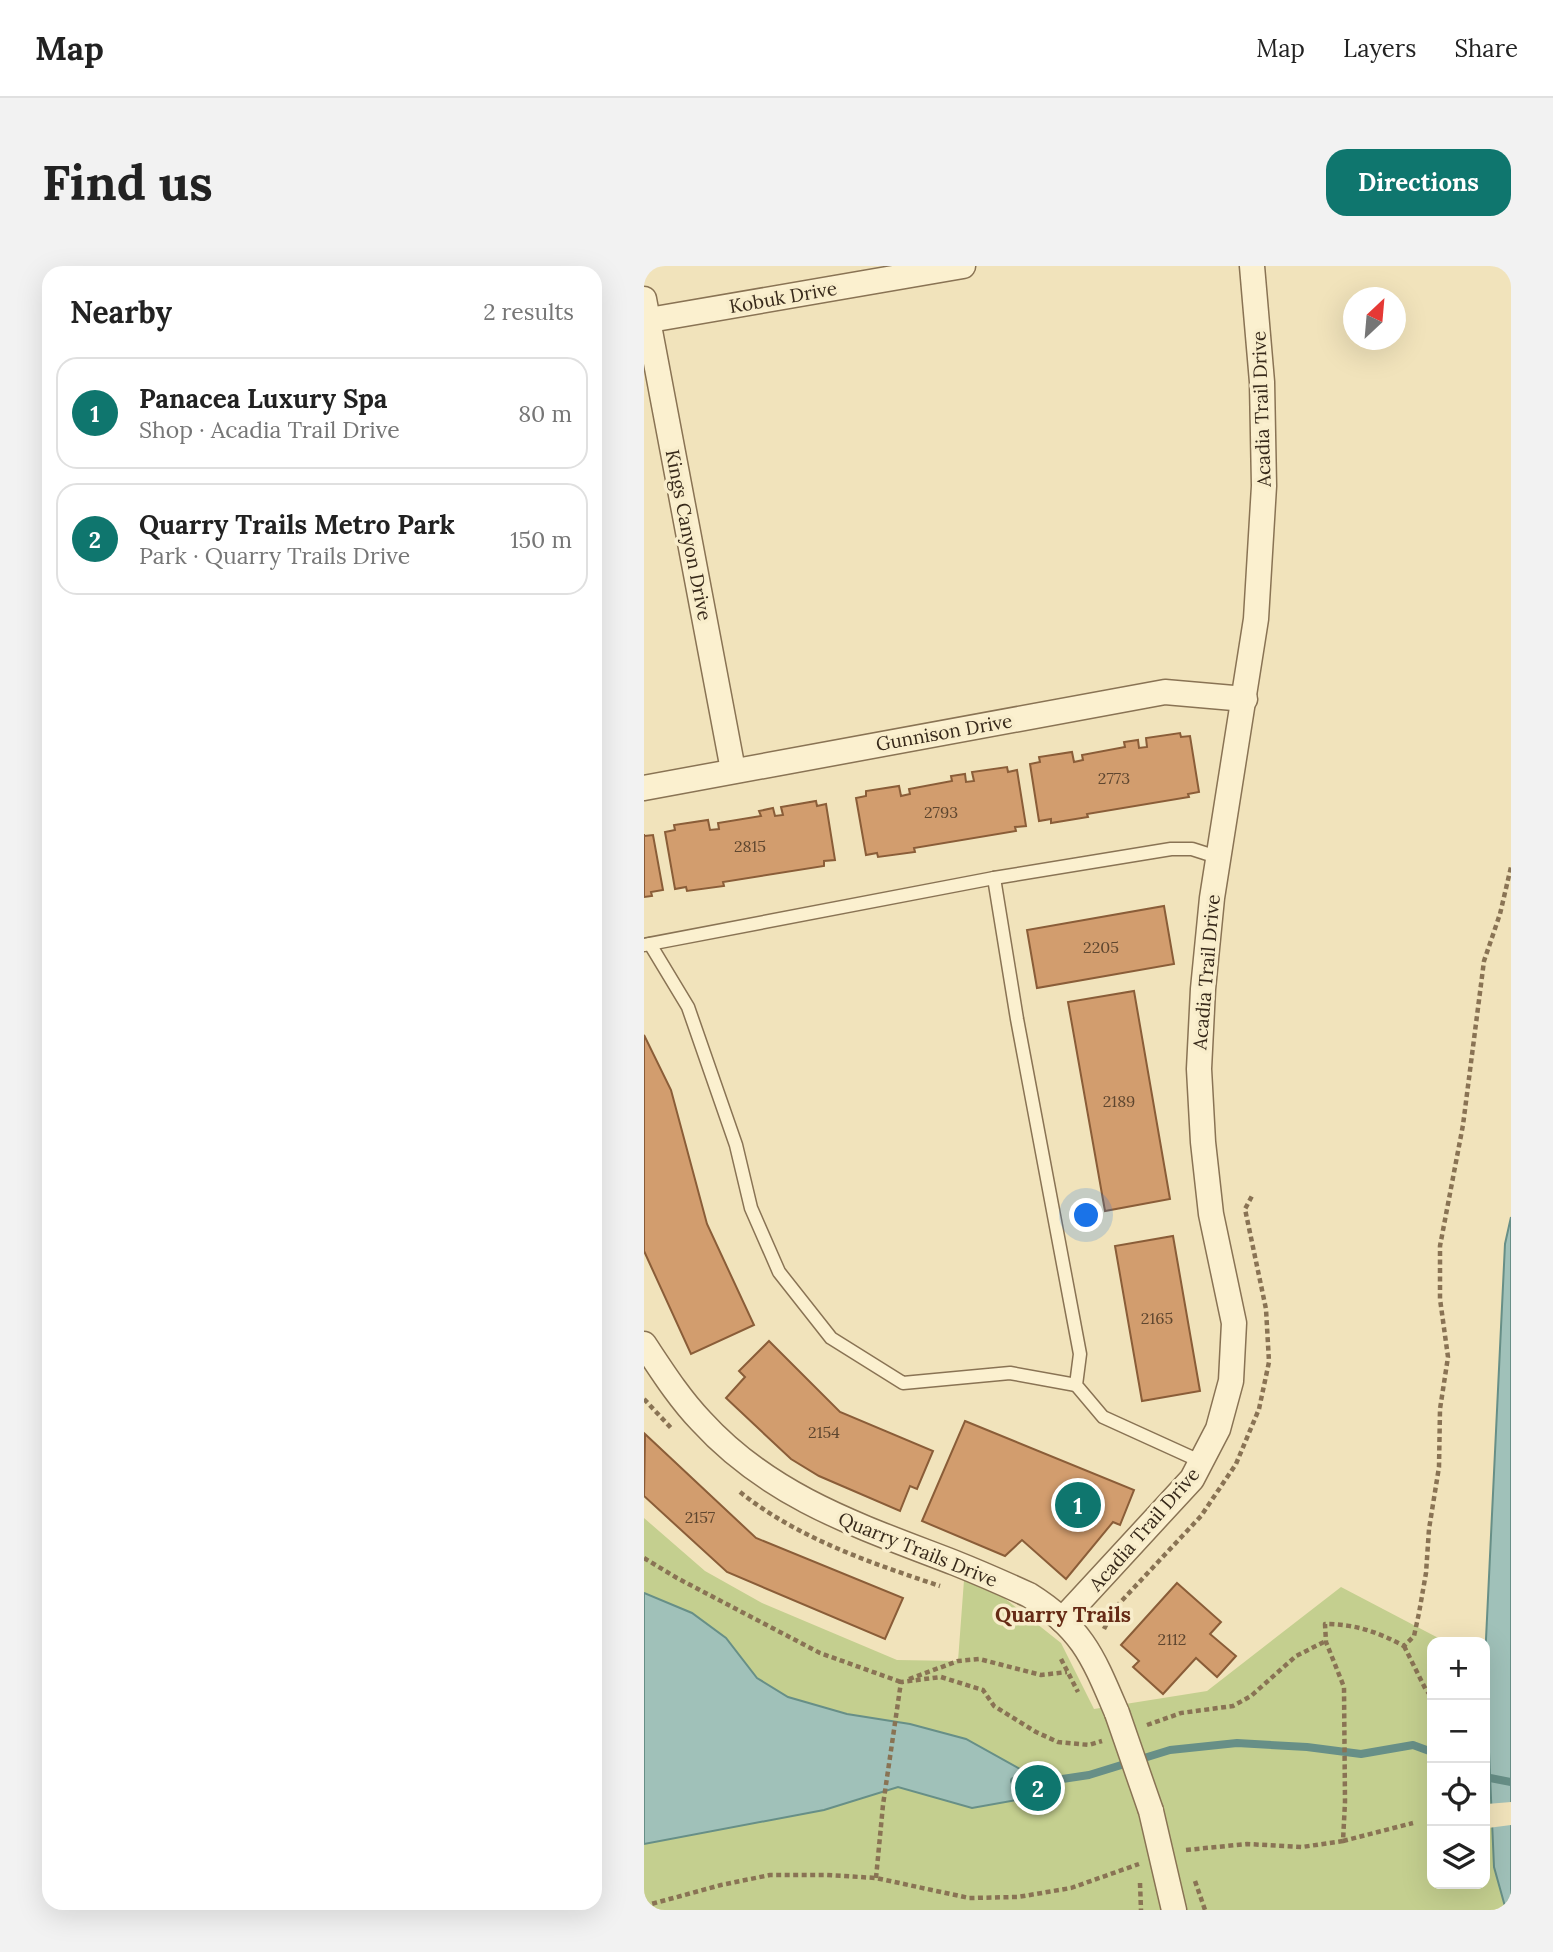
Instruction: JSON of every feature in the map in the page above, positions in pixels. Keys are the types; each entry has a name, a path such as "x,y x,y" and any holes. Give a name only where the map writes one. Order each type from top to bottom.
{"street":[{"name":"Kobuk Drive","path":"646,314 963,266"},
{"name":"Acadia Trail Drive","path":"1062,1620 1192,1479 1218,1429 1231,1381 1234,1323 1211,1214 1199,1069 1203,989 1217,857 1256,620 1264,486 1262,382 1252,266"},
{"name":"Kings Canyon Drive","path":"646,314 733,770"},
{"name":"Gunnison Drive","path":"644,788 1165,692 1245,699"},
{"name":"Quarry Trails Drive","path":"644,1344 674,1389 702,1423 736,1454 771,1480 807,1503 1029,1595 1079,1637 1093,1659 1116,1713 1151,1811 1174,1910"}],"lane":[{"path":"1202,1462 1103,1418 1076,1385 1010,1373 903,1383 831,1338 779,1272 751,1208 736,1145 688,1007 647,945 994,878 1171,849 1192,849 1217,857"},
{"path":"994,878 1017,1019 1080,1354 1076,1385"}],"path":[{"path":"1404,1646 1414,1636 1419,1613 1439,1467 1440,1409 1448,1357 1440,1299 1440,1246 1463,1125 1484,961 1500,914 1511,867"},
{"path":"644,1558 820,1653 901,1682 941,1677 983,1690 994,1706 1058,1742 1089,1745 1102,1741"},
{"path":"1343,1841 1344,1687 1326,1642 1325,1624 1361,1628 1384,1635 1404,1646 1427,1691"},
{"path":"1141,1727 1181,1713 1233,1706 1251,1696 1296,1656 1326,1642"},
{"path":"901,1682 958,1661 979,1659 1041,1675 1067,1672"},
{"path":"876,1878 883,1805 901,1682"},
{"path":"1186,1850 1247,1844 1301,1847 1343,1841 1413,1824"},
{"path":"644,1906 770,1875 876,1878 970,1898 1018,1896 1071,1888 1139,1864"}],"green space":[{"path":"644,1518 705,1571 762,1603 897,1660 958,1661 964,1580 1003,1597 1061,1643 1094,1709 1207,1691 1341,1587 1436,1637 1427,1637 1427,1889 1490,1889 1490,1777 1494,1867 1506,1910 644,1910"}],"water":[{"path":"1511,1217 1511,1910 1506,1910 1494,1867 1490,1775 1490,1637 1486,1637 1505,1244"},
{"path":"644,1593 692,1613 726,1638 757,1678 788,1697 847,1714 910,1724 966,1739 1020,1769 1033,1797 972,1808 898,1787 824,1810 644,1844"}],"pier":[{"path":"1511,1802 1511,1825 1490,1828 1490,1804"}],"building":[{"path":"1180,733 1181,737 1190,736 1199,792 1188,794 1189,797 1087,814 1088,817 1051,823 1051,819 1039,821 1030,764 1040,762 1039,757 1072,752 1074,762 1083,760 1082,755 1125,747 1124,742 1138,740 1139,748 1147,747 1146,738"},
{"path":"1007,767 1008,772 1017,770 1026,826 1015,827 1016,831 914,848 915,852 878,857 877,853 866,855 856,798 866,796 866,791 899,786 901,796 910,794 909,789 952,781 951,776 965,774 966,782 974,781 972,772"},
{"path":"816,801 817,806 826,804 835,860 824,861 824,866 723,882 724,886 687,891 686,887 675,889 665,832 675,830 674,825 708,820 710,830 719,829 718,823 761,816 759,811 773,808 775,816 783,815 781,807"},
{"path":"653,835 663,890 651,892 652,896 644,897 644,836"},
{"path":"1164,906 1174,964 1037,988 1027,930"},
{"path":"1134,991 1170,1199 1105,1211 1068,1002"},
{"path":"644,1035 671,1090 707,1224 754,1325 691,1354 644,1251"},
{"path":"1173,1236 1200,1391 1142,1401 1115,1246"},
{"path":"769,1341 840,1412 933,1451 917,1489 910,1486 900,1511 819,1476 791,1459 726,1398 745,1377 739,1371"},
{"path":"965,1421 1134,1490 1120,1525 1113,1522 1066,1579 1022,1540 1005,1556 922,1521"},
{"path":"645,1434 756,1538 903,1598 885,1639 727,1572 644,1496"},
{"path":"1177,1583 1221,1622 1210,1634 1236,1656 1217,1677 1196,1658 1163,1694 1133,1667 1139,1661 1121,1645"}],"waterway":[{"path":"1014,1781 1049,1781 1089,1775 1170,1750 1237,1743 1307,1747 1361,1754 1413,1745 1427,1750"},
{"path":"1490,1778 1511,1782"}],"place":[{"name":"Panacea Luxury Spa","path":"1078,1505"},
{"name":"Quarry Trails Metro Park","path":"1038,1788"}],"district":[{"name":"Quarry Trails","path":"1063,1615"}]}
